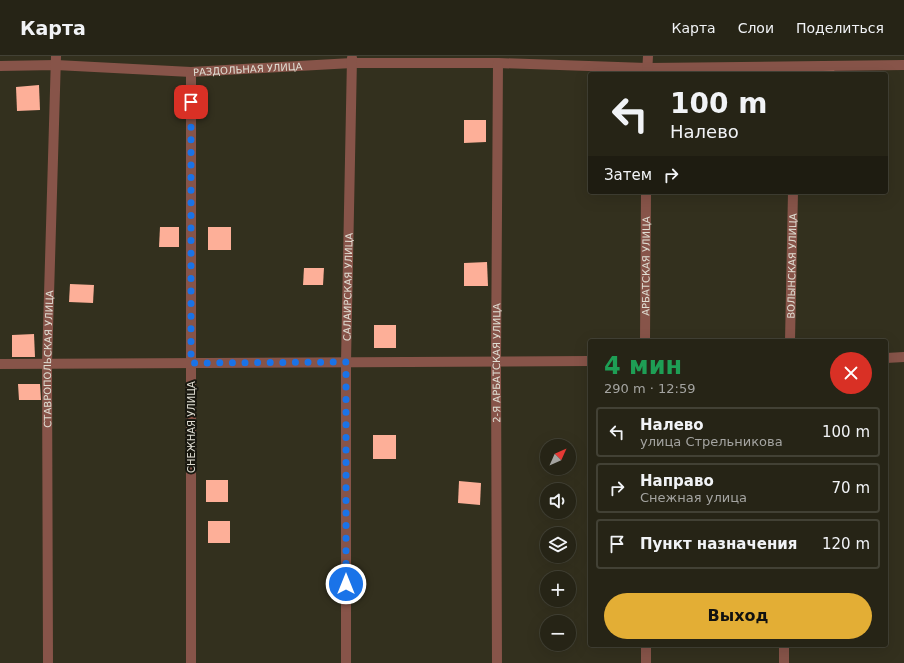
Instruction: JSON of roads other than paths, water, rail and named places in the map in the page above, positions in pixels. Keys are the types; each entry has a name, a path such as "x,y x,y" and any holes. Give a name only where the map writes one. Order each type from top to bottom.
{"street":[{"path":"647,71 648,56"},
{"name":"РАЗДОЛЬНАЯ УЛИЦА","path":"0,66 56,60 191,72 352,60 498,63 647,71 796,70 904,65"},
{"name":"СТАВРОПОЛЬСКАЯ УЛИЦА","path":"48,663 47,363 56,60"},
{"name":"САЛАИРСКАЯ УЛИЦА","path":"346,663 346,362 352,60"},
{"name":"2-Я АРБАТСКАЯ УЛИЦА","path":"497,663 496,361 498,63"},
{"name":"СНЕЖНАЯ УЛИЦА","path":"191,72 191,663"},
{"name":"АРБАТСКАЯ УЛИЦА","path":"645,339 646,194"},
{"name":"ВОЛЫНСКАЯ УЛИЦА","path":"790,339 793,194"},
{"path":"888,358 904,357"},
{"path":"0,364 588,361"},
{"path":"646,647 646,663"},
{"path":"784,647 784,663"}]}
